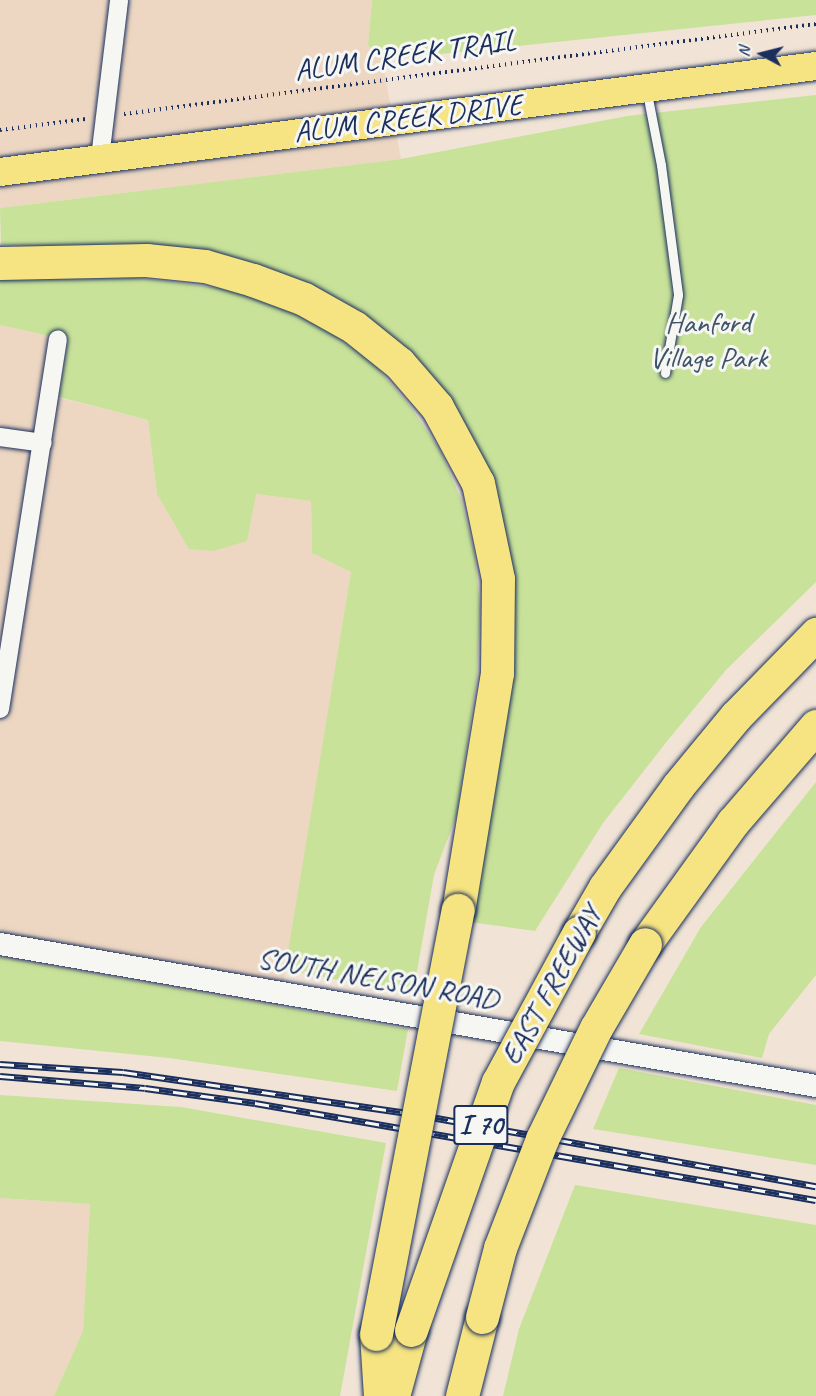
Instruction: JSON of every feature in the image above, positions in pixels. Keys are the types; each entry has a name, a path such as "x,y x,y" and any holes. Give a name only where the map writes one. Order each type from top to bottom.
{"highway":[{"path":"0,263 146,260 205,266 253,280 304,299 354,327 399,363 437,407 478,483 498,579 497,673 458,910 376,1334 380,1396"},
{"name":"EAST FREEWAY","path":"393,1396 411,1330 498,1082 579,932 605,887 678,786 736,716 816,634"},
{"name":"EAST FREEWAY","path":"462,1396 500,1248 542,1139 596,1028 645,944 733,822 816,726"}],"main road":[{"name":"ALUM CREEK DRIVE","path":"0,172 816,66"}],"street":[{"path":"100,158 103,116 119,0"},
{"path":"0,710 7,619 43,442 58,340"},
{"path":"0,437 43,442"},
{"name":"SOUTH NELSON ROAD","path":"0,944 816,1086"}],"lane":[{"path":"646,87 661,165 678,295 665,373"}],"path":[{"name":"ALUM CREEK TRAIL","path":"0,130 816,24"}],"shaded area":[{"path":"0,0 372,0 368,45 382,60 401,159 0,208"},
{"path":"0,325 69,340 60,398 148,420 157,494 255,494 311,501 312,553 351,572 280,1006 0,957"},
{"path":"0,1198 90,1204 83,1331 54,1396 0,1396"}],"green space":[{"path":"372,0 816,0 816,15 382,60 368,45"},
{"name":"Hanford Village Park","path":"816,95 816,582 726,670 668,740 603,823 535,931 470,922 511,580 505,528 488,475 375,324 134,248 1,245 0,208 401,159 627,116"},
{"path":"122,276 229,289 285,307 322,326 374,364 410,406 440,450 461,499 475,555 480,608 477,676 457,814 434,875 413,994 285,970 351,572 312,553 311,501 256,494 247,541 213,551 189,549 157,494 148,420 59,397 68,340 0,325 0,277"},
{"path":"816,782 816,975 769,1034 762,1058 639,1034 701,927"},
{"path":"0,957 408,1029 397,1091 169,1058 0,1041"},
{"path":"619,1068 816,1105 816,1165 593,1129"},
{"path":"0,1095 181,1107 386,1143 340,1396 54,1396 83,1331 90,1204 0,1198"},
{"path":"575,1185 816,1225 816,1396 503,1396 519,1329"}],"railway":[{"path":"0,1064 123,1072 420,1115 816,1186"},
{"path":"0,1076 145,1088 255,1103 816,1200"}]}
